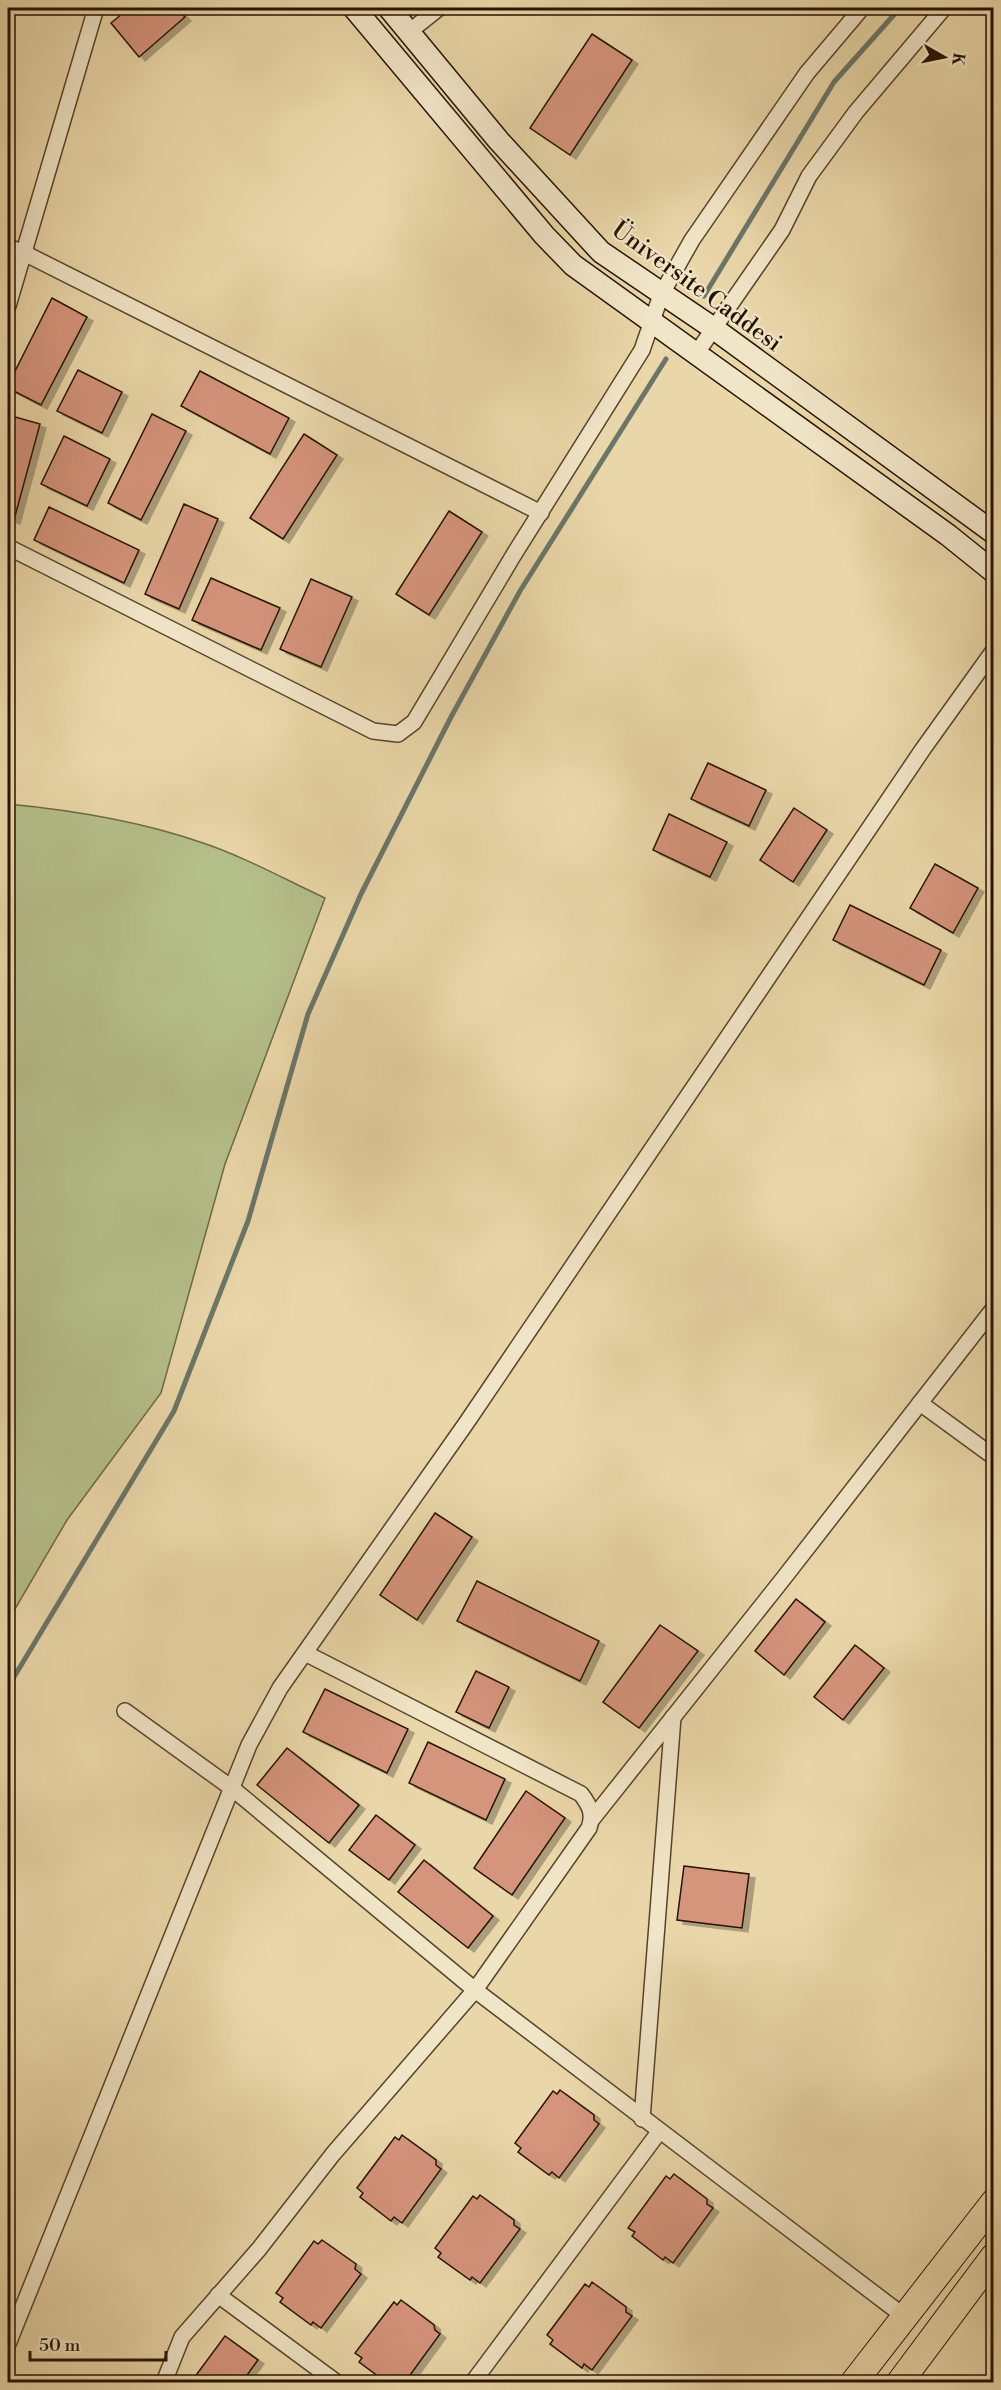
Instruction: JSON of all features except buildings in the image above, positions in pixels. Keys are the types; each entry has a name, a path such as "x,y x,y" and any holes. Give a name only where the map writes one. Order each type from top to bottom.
{"highway":[{"path":"854,2382 993,2202"},
{"path":"900,2382 993,2256"}],"main road":[{"path":"354,8 566,258 650,322 948,535 993,572"},
{"name":"Üniversite Caddesi","path":"389,8 559,209 601,252 661,295 713,328 993,533"}],"street":[{"path":"8,306 15,250 96,8"},
{"path":"409,32 439,8"},
{"path":"8,547 373,731 398,734 414,722 642,350 661,295 692,240 742,164 807,73 862,8"},
{"path":"696,354 782,230 809,176 829,148 909,46 944,8"},
{"path":"15,250 541,513"},
{"path":"8,2344 249,1745 280,1688 467,1422 923,749 993,650"},
{"path":"164,2382 182,2337 333,2154 475,1990 589,1828 593,1818 993,1308"},
{"path":"920,1402 993,1457"},
{"path":"304,1653 581,1794 589,1804 593,1818"},
{"path":"125,1712 233,1789 475,1990 905,2317"},
{"path":"642,2119 673,1717"},
{"path":"473,2382 659,2132"},
{"path":"218,2295 336,2382"}],"green space":[{"path":"8,804 105,817 177,835 232,854 325,898 225,1164 161,1393 67,1520 8,1621"}],"waterway":[{"path":"704,296 834,82 900,8"},
{"path":"8,1687 174,1411 248,1221 308,1014 361,894 451,717 520,591 666,359"}]}
